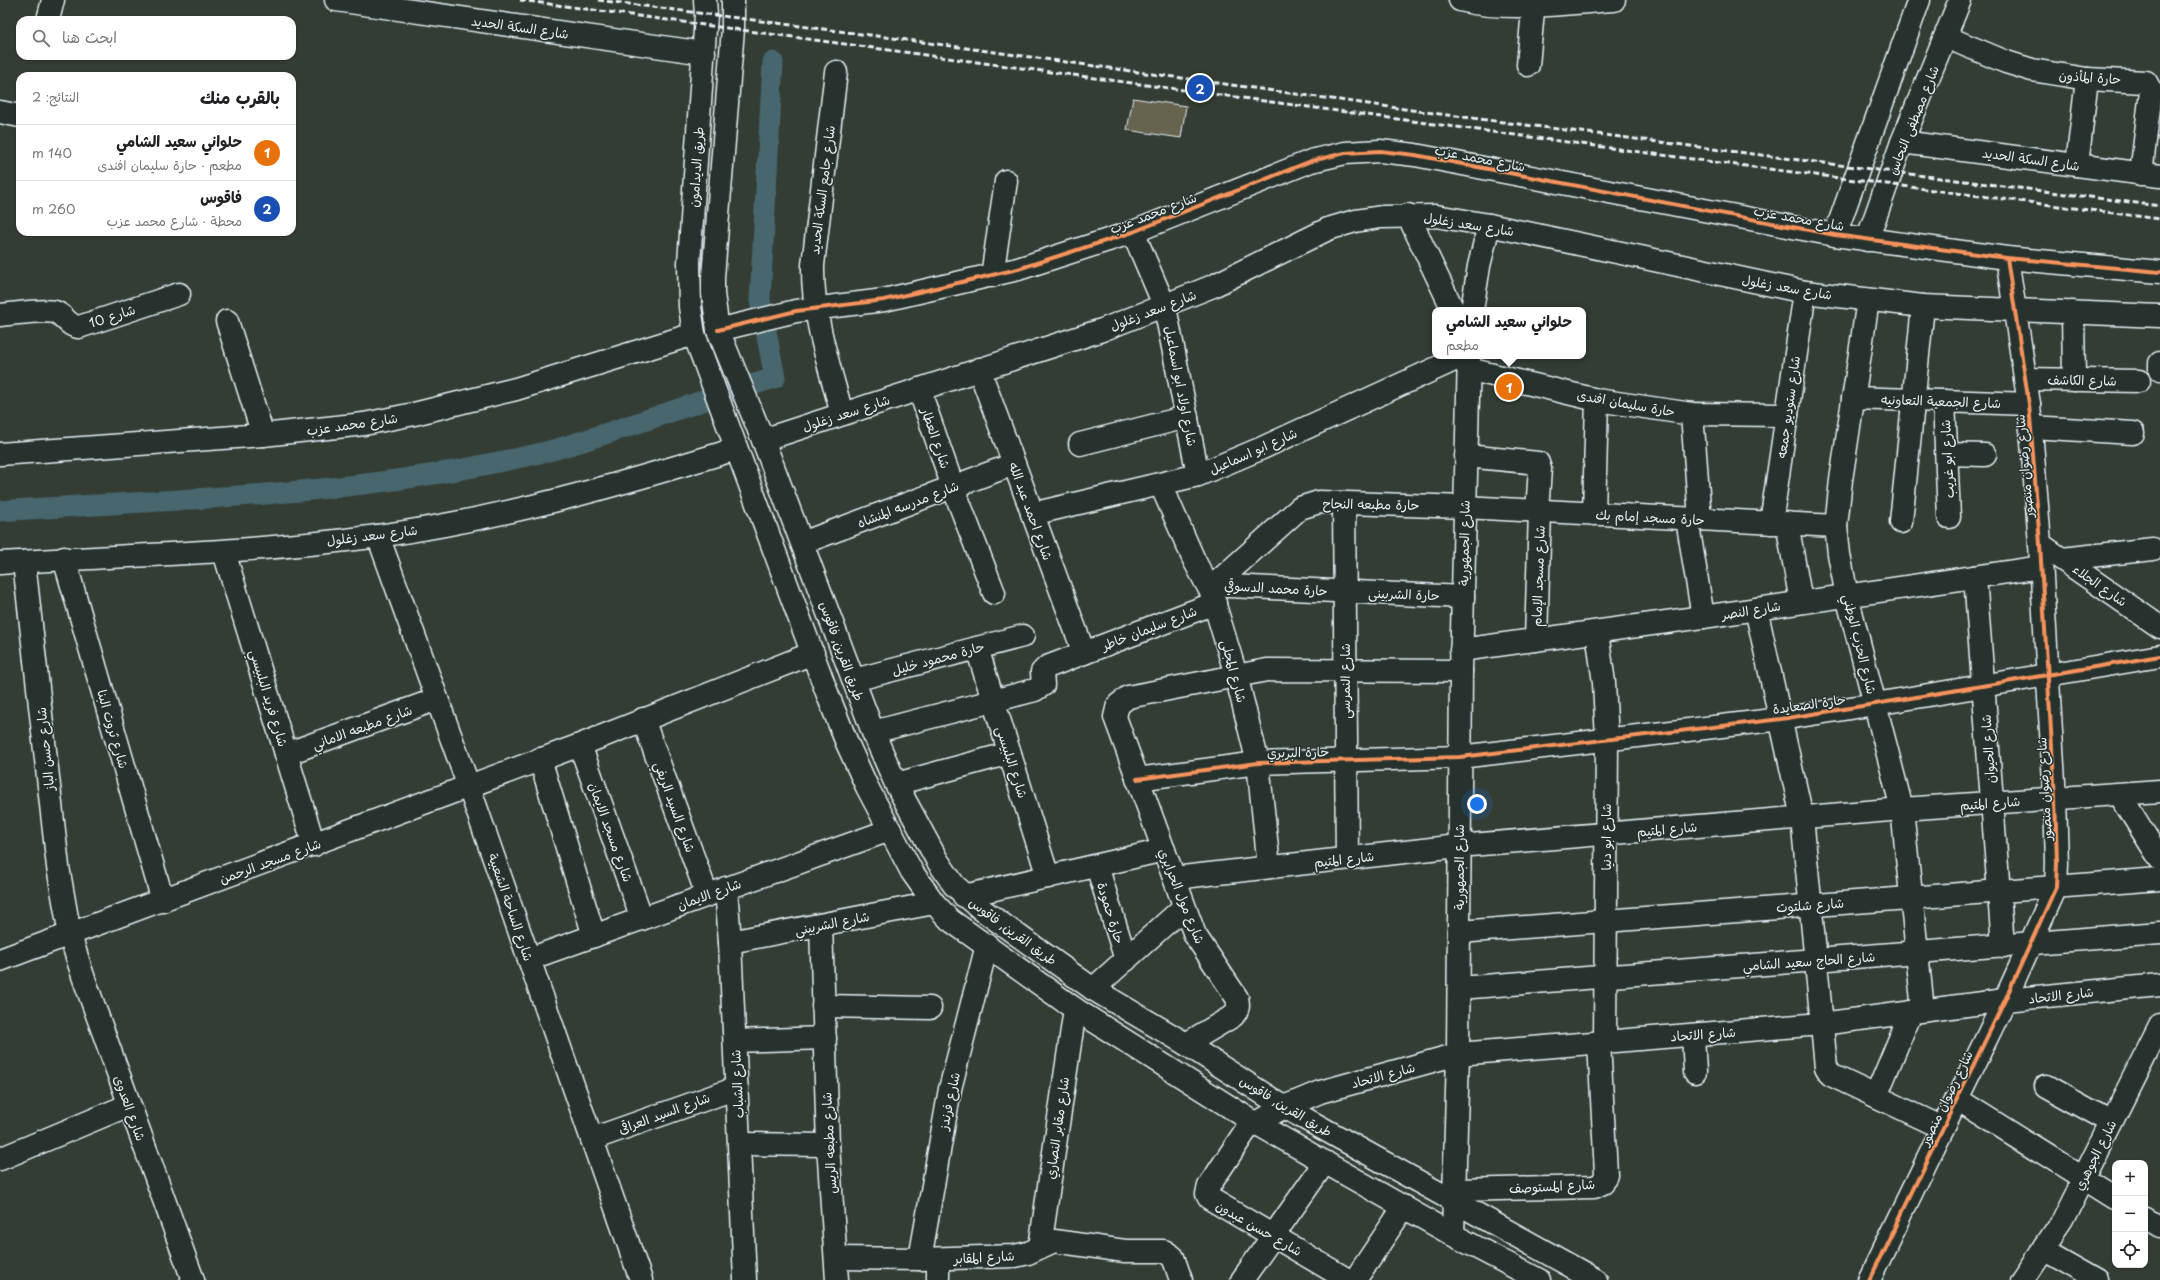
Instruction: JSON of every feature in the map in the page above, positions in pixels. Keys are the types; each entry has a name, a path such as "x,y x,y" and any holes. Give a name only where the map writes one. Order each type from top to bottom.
{"street":[{"path":"49,16 53,0"},
{"name":"شارع السكة الحديد","path":"336,0 704,53"},
{"name":"طريق الديدامون","path":"694,334 690,307 689,263 704,53 705,0"},
{"name":"طريق الديدامون","path":"727,334 713,294 713,276 733,29 733,0"},
{"path":"1460,0 1472,3 1533,3 1614,0"},
{"path":"1835,235 1919,0"},
{"name":"شارع مصطفى النحاس","path":"1866,240 1902,142 1960,0"},
{"path":"1528,65 1533,3"},
{"name":"حارة المأذون","path":"1946,37 1999,60 2025,68 2059,76 2142,81 2151,87 2151,175"},
{"name":"شارع جامع السكة الحديد","path":"836,72 813,265 805,310 842,414"},
{"path":"2077,165 2087,78"},
{"path":"0,112 16,115"},
{"name":"شارع السكة الحديد","path":"1902,142 2151,175"},
{"name":"شارع محمد عزب","path":"727,334 805,310 884,300 992,276 1084,249 1134,232 1311,161 1345,153 1380,151 1414,155 1866,240 2007,258 2160,272"},
{"path":"695,175 721,177"},
{"path":"992,276 1006,181"},
{"path":"1408,215 1451,307"},
{"name":"شارع سعد زغلول","path":"764,440 919,390 978,369 1102,330 1164,307 1213,286 1328,229 1354,221 1408,215 1436,216 1489,225 1805,292 1923,306 2160,316"},
{"path":"1472,307 1479,266 1489,225"},
{"name":"شارع اولاد ابو اسماعيل","path":"1134,232 1164,307 1198,475"},
{"name":"شارع رضوان منصور","path":"1869,1280 2005,1000 2056,887 2057,863 2055,799 2040,544 2031,427 2029,404 2007,258"},
{"name":"شارع ستوديو جمعه","path":"1801,602 1779,523 1787,415 1805,292"},
{"name":"شارع 10","path":"0,315 54,312 62,316 71,325 79,327 179,294"},
{"name":"شارع الحزب الوطني","path":"1868,300 1841,480 1836,526 1839,554 1848,596 1902,810 1918,952 1917,1011"},
{"path":"1901,522 1923,306"},
{"path":"2073,312 2074,380"},
{"path":"227,320 263,435"},
{"name":"شارع محمد عزب","path":"0,454 263,435 364,424 458,404 516,389 694,334"},
{"name":"طريق القرين, فاقوس","path":"694,334 847,743 912,872 934,903 950,920 1075,1009 1255,1122 1453,1235 1539,1280"},
{"name":"طريق القرين, فاقوس","path":"727,334 753,415 764,440 873,732 896,784 937,860 949,879 964,896 1093,989 1186,1044 1284,1107 1456,1197 1596,1280"},
{"name":"حارة سليمان افندى","path":"1467,360 1597,400 1692,414 1787,415"},
{"name":"شارع الجمهورية","path":"1453,1235 1456,1197 1459,988 1458,846 1467,360"},
{"name":"شارع ابو اسماعيل","path":"1032,514 1161,485 1198,475 1467,360"},
{"path":"2160,363 2160,370"},
{"name":"شارع احمد عبد الله","path":"978,369 1084,653"},
{"name":"شارع الكاشف","path":"2025,379 2138,381"},
{"name":"شارع العطار","path":"919,390 953,487 994,593"},
{"name":"شارع الجمعية التعاونيه","path":"1853,398 2029,404"},
{"path":"1594,514 1597,400"},
{"name":"شارع ابو غريب","path":"1944,401 1949,517"},
{"path":"1692,414 1694,519 1703,618"},
{"path":"1080,444 1187,416"},
{"path":"2031,427 2133,433"},
{"name":"شارع سعد زغلول","path":"0,563 64,558 224,552 378,536 451,524 524,509 596,491 736,449"},
{"path":"1947,454 1985,455"},
{"name":"شارع مسجد الإمام","path":"1466,456 1538,463 1540,468 1536,640"},
{"name":"شارع مدرسه المنشاه","path":"802,543 1014,464"},
{"name":"شارع المجلى","path":"1161,485 1194,560 1212,591 1236,675 1258,763 1269,867"},
{"name":"حارة مطبعه النجاح","path":"1212,591 1300,508 1318,502 1464,507"},
{"name":"شارع النمرسى","path":"1344,503 1347,858"},
{"name":"حارة مسجد إمام بك","path":"1464,507 1836,526"},
{"name":"شارع الساحة الشعبية","path":"378,536 469,787 641,1280"},
{"name":"شارع الجلاء","path":"2040,544 2160,627"},
{"path":"2062,559 2153,549"},
{"name":"شارع فريد البلبيسي","path":"224,552 314,845"},
{"name":"شارع ثروت البنا","path":"64,558 163,901"},
{"name":"شارع حسن الباز","path":"24,562 58,867 70,935"},
{"name":"شارع النصر","path":"1115,718 1118,705 1128,697 1236,675 1267,670 1345,670 1461,660 1536,640 1703,618 1801,602 2041,568"},
{"name":"شارع الحيوان","path":"1975,577 2003,946"},
{"name":"حارة محمد الدسوقي","path":"1212,591 1345,592"},
{"name":"شارع سليمان خاطر","path":"993,701 1040,689 1044,680 1042,674 1044,668 1084,653 1212,591"},
{"name":"حارة الشربينى","path":"1345,592 1463,597"},
{"path":"1756,609 1802,817 1821,1024 1825,1062 1828,1071 1943,1128"},
{"name":"شارع ابو دنيا","path":"1597,632 1604,683 1607,739 1606,976 1602,1042"},
{"name":"حارة محمود خليل","path":"854,680 1023,636"},
{"name":"شارع البلبيسى","path":"977,648 1048,877"},
{"name":"شارع مسجد الرحمن","path":"0,960 469,787 813,653"},
{"name":"حارة الصعايدة","path":"1460,757 1780,719 2160,656"},
{"name":"شارع مطبعه الاماني","path":"286,754 437,699"},
{"path":"873,732 993,701"},
{"name":"شارع مول الحرايري","path":"1115,718 1184,907 1201,947 1237,998 1237,1011 1233,1016 1186,1044"},
{"name":"شارع السيد الريفي","path":"643,719 717,892"},
{"name":"شارع مسجد الايمان","path":"580,745 642,919"},
{"path":"896,784 1010,753"},
{"name":"حارة البربري","path":"1138,779 1258,763 1460,757"},
{"path":"540,759 594,936"},
{"name":"شارع المتيم","path":"1174,878 1458,846 1802,817 2160,791"},
{"path":"2120,795 2160,859"},
{"name":"شارع الايمان","path":"529,959 890,830"},
{"path":"964,896 1164,850"},
{"name":"حارة حمودة","path":"1097,866 1126,960"},
{"name":"شارع شلتوت","path":"1459,932 2160,879"},
{"name":"شارع الشباب","path":"717,892 730,942 745,1280"},
{"name":"شارع الشربيني","path":"730,942 934,903"},
{"path":"1093,989 1184,907"},
{"name":"شارع مطبعه الريس","path":"821,925 828,1145 837,1280"},
{"name":"شارع الحاج سعيد الشامي","path":"1459,988 2160,934"},
{"name":"شارع العدوى","path":"70,935 129,1105 193,1280"},
{"name":"شارع فرندز","path":"932,1266 950,1089 987,945"},
{"name":"شارع الاتحاد","path":"1255,1122 1284,1107 1320,1092 1458,1054 1821,1024 2005,1000 2160,985"},
{"path":"823,1006 930,1008"},
{"name":"شارع مقابر النصاري","path":"1040,1247 1075,1009"},
{"path":"1876,1096 1917,1011"},
{"name":"شارع الجوهري","path":"2022,1280 2044,1250 2062,1221 2160,1025"},
{"path":"1693,1035 1696,1072"},
{"path":"735,1041 825,1038"},
{"name":"شارع المستوصف","path":"1456,1197 1594,1187 1603,1183 1606,1174 1602,1042"},
{"path":"2046,1086 2112,1122"},
{"name":"شارع السيد العراقى","path":"592,1139 737,1088"},
{"path":"1957,1099 2112,1196"},
{"path":"0,1159 129,1105"},
{"name":"شارع حسن عبدون","path":"1255,1122 1209,1186 1207,1194 1212,1200 1348,1280"},
{"path":"740,1144 828,1145"},
{"path":"1242,1280 1325,1162"},
{"path":"1354,1280 1404,1206"},
{"name":"شارع المقابر","path":"836,1258 932,1266 1015,1256 1028,1253 1054,1241 1062,1241 1104,1249 1164,1251 1173,1257 1181,1280"},
{"path":"2044,1250 2097,1280"}],"building":[{"path":"1133,98 1186,106 1181,138 1127,130"}],"waterway":[{"path":"0,511 297,491 356,485 474,467 560,448 775,378 760,300 773,62"}],"railway":[{"path":"520,0 1714,162 2160,219"},
{"path":"598,0 908,40 1440,114 2160,206"}],"cycle path":[{"path":"718,330 796,311 884,300 1018,269 1133,232 1311,161 1345,153 1380,151 1415,155 1835,235 2007,258 2160,272"},
{"path":"1869,1280 2005,1000 2056,887 2057,863 2055,799 2040,544 2029,404 2007,258"},
{"path":"1137,779 1258,763 1460,757 1781,719 2160,656"}],"place":[{"name":"فاقوس","path":"1200,88"},
{"name":"حلواني سعيد الشامي","path":"1509,387"}]}
